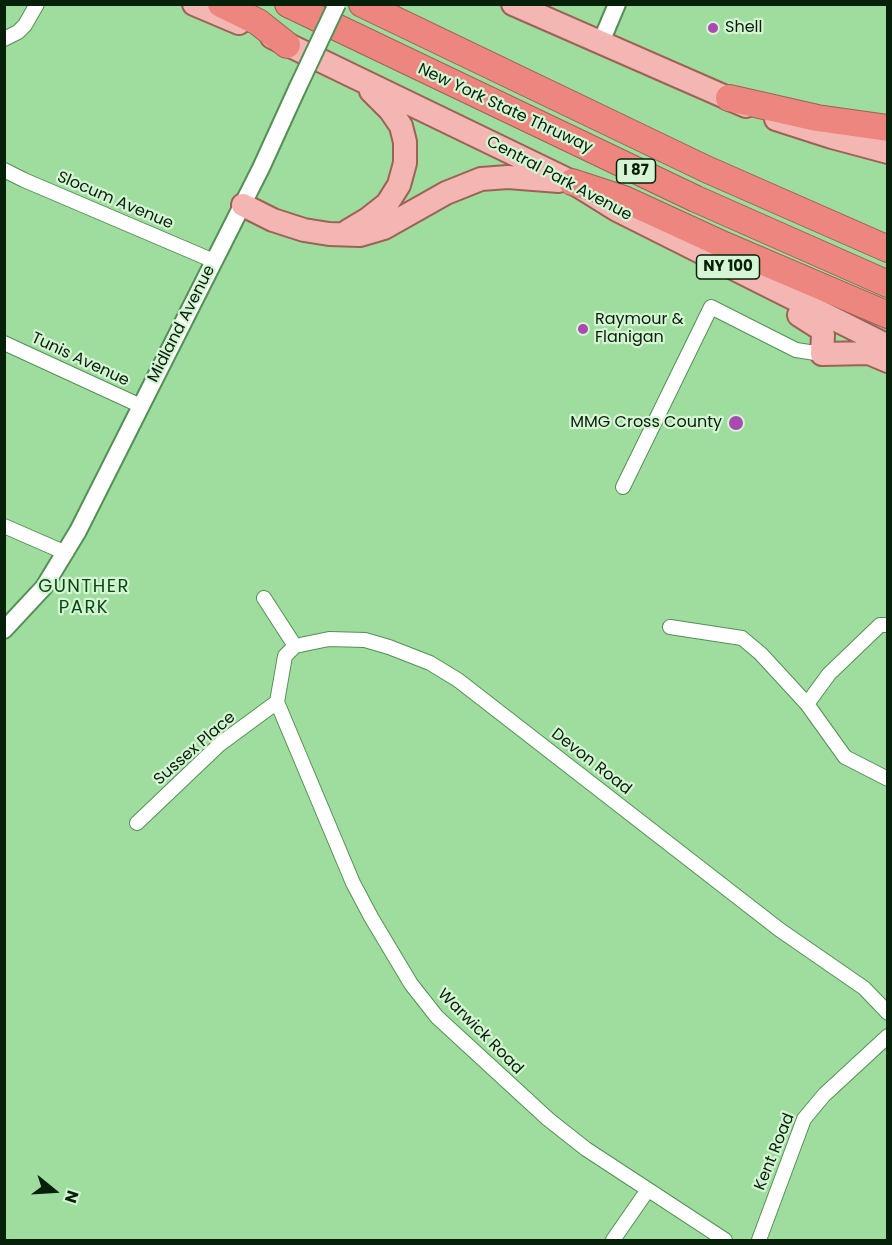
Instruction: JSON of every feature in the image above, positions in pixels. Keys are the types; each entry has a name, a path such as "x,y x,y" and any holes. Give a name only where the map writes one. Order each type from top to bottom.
{"highway":[{"path":"222,4 258,22 287,45"},
{"name":"New York State Thruway","path":"288,4 706,204 888,284"},
{"name":"New York State Thruway","path":"362,4 706,169 888,249"},
{"path":"729,98 817,118 888,128"},
{"path":"572,182 624,199 797,277 888,315"}],"main road":[{"name":"Central Park Avenue","path":"194,4 359,78 572,182 617,210 888,346"},
{"path":"516,6 552,4"},
{"path":"516,6 780,121 888,152"},
{"path":"341,234 368,219 387,204 399,185 405,163 405,142 401,126 390,110 359,78"},
{"path":"243,205 273,220 304,230 360,235 371,233 446,193 481,179 508,177 572,182"},
{"path":"732,269 792,312 821,329 822,354 869,353 888,361"}],"street":[{"path":"4,39 18,32 25,25 37,4"},
{"name":"Midland Avenue","path":"4,630 44,587 66,554 243,205 337,4"},
{"path":"601,42 617,4"},
{"name":"Slocum Avenue","path":"4,170 214,261"},
{"path":"623,487 711,307 796,350 822,354"},
{"name":"Tunis Avenue","path":"4,344 141,406"},
{"path":"4,526 66,554"},
{"path":"264,598 295,646 285,656 277,702"},
{"path":"807,704 829,675 885,621"},
{"path":"670,627 742,638 761,654 807,704 845,757 888,779"},
{"name":"Devon Road","path":"295,646 329,639 365,640 430,663 458,680 780,930 864,988 888,1013"},
{"name":"Sussex Place","path":"137,823 220,744 277,702"},
{"name":"Warwick Road","path":"277,702 353,883 411,984 437,1017 487,1065 586,1149 725,1240"},
{"name":"Kent Road","path":"759,1240 804,1119 824,1095 888,1036"},
{"path":"614,1240 647,1191"}],"place":[{"name":"Shell","path":"713,28"},
{"name":"Raymour & Flanigan","path":"583,329"},
{"name":"MMG Cross County","path":"736,423"}],"district":[{"name":"GUNTHER PARK","path":"84,597"}]}
